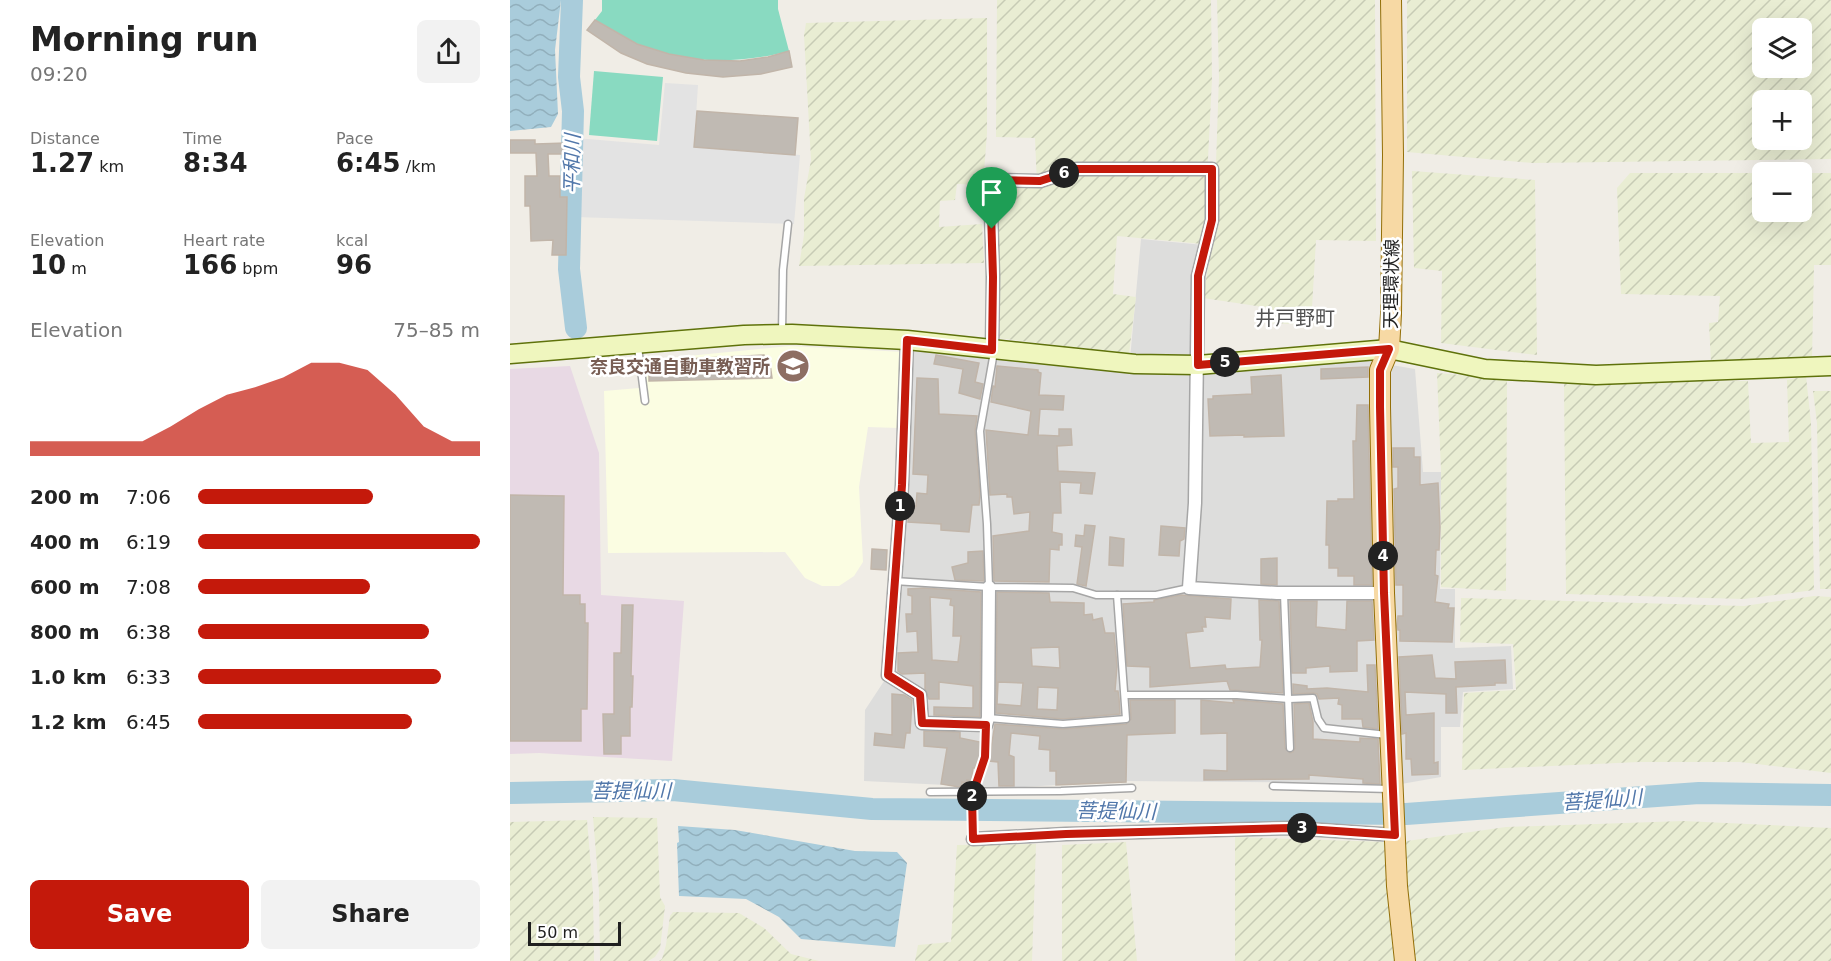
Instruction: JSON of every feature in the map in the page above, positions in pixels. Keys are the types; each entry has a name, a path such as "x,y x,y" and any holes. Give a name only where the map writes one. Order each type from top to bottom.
{"main road":[{"name":"天理環状線","path":"1392,0 1394,154 1391,314 1389,349 1380,370 1384,593 1397,886 1405,961"}],"street":[{"path":"993,350 990,180 1040,181 1077,169 1212,169 1212,220 1198,276 1195,503 1189,588 1284,593 1384,593"},
{"path":"510,354 782,334 907,340 1135,364 1198,365 1389,349 1485,369 1596,375 1831,366"},
{"path":"907,340 902,485 893,581 888,675 920,695 922,723 987,722 989,587"},
{"path":"973,837 1292,828 1395,832"}],"lane":[{"path":"782,334 783,270 788,224"},
{"path":"637,344 645,401"},
{"path":"989,587 980,431 993,350"},
{"path":"893,581 989,587 1073,588 1095,596 1156,596 1189,588"},
{"path":"1284,593 1290,748"},
{"path":"973,837 972,794 985,757 987,722 1063,724 1126,719 1117,596"},
{"path":"1125,694 1313,698 1318,719 1324,728 1391,735"},
{"path":"1273,786 1394,791"},
{"path":"930,792 972,794 1132,788"}],"shaded area":[{"path":"997,0 1211,0 1212,79 1209,188 1203,244 1117,236 1113,294 1136,297 1129,354 997,338 998,189 1037,185 1035,138 996,137"},
{"path":"1217,0 1375,0 1376,241 1316,240 1311,325 1270,323 1270,308 1203,298 1216,218 1218,186 1216,163 1219,77"},
{"path":"1407,0 1831,0 1831,159 1533,163 1407,152"},
{"path":"987,18 987,133 983,185 957,184 955,200 940,201 939,227 982,224 984,263 799,266 804,235 804,198 811,160 804,35 806,23"},
{"path":"665,83 698,85 694,147 800,155 794,224 575,217 576,138 659,145"},
{"path":"1412,171 1535,180 1537,355 1441,343 1442,271 1414,268"},
{"path":"1630,173 1752,173 1752,222 1812,222 1812,173 1831,173 1831,265 1814,265 1812,359 1711,363 1709,323 1718,322 1720,296 1621,294 1617,188"},
{"path":"1141,239 1204,245 1191,370 1233,366 1368,361 1415,369 1423,472 1441,472 1440,589 1455,589 1455,648 1511,646 1513,689 1463,692 1460,727 1441,727 1441,777 1390,786 1353,783 1123,781 1007,788 864,781 865,710 892,669 914,349 920,347 1047,365 1129,370"},
{"path":"789,346 904,352 898,428 868,427 859,487 863,562 854,576 839,586 822,586 805,578 785,552 608,553 604,391 639,388 637,361"},
{"path":"570,366 599,453 601,595 684,601 672,761 539,753 510,754 510,369"},
{"path":"1437,373 1507,379 1506,591 1441,587 1441,470"},
{"path":"1806,376 1811,423 1814,590 1744,599 1566,594 1564,383 1748,381 1751,443 1789,442 1787,380"},
{"path":"1813,391 1831,391 1831,589 1820,589 1817,423"},
{"path":"1814,596 1831,597 1831,773 1740,762 1639,762 1462,770 1464,693 1516,690 1513,644 1460,642 1461,598 1744,606"},
{"path":"593,817 657,818 660,897 665,906 660,949 655,957 648,961 600,961 599,890"},
{"path":"587,820 593,893 594,961 510,961 510,822"},
{"path":"1683,821 1831,828 1831,961 1408,961 1400,842 1506,827"},
{"path":"1235,837 1389,842 1400,961 1235,961"},
{"path":"1126,842 1137,961 1062,961 1062,845"},
{"path":"1036,844 1032,961 915,961 918,945 951,942 957,845"},
{"path":"673,912 739,913 764,928 791,954 819,961 659,961 662,959 666,945 670,916"}],"green space":[{"path":"602,0 778,0 778,9 789,51 731,60 691,59 671,55 635,43 595,20 602,11"},
{"path":"594,71 663,77 657,141 589,135"}],"water":[{"path":"510,0 561,0 555,50 558,114 551,127 510,131"},
{"path":"678,826 735,830 855,851 897,852 907,863 895,947 801,939 779,917 746,899 679,896"}],"building":[{"path":"595,20 637,44 669,54 704,60 740,61 789,51 792,67 761,74 723,77 686,73 647,64 621,53 587,30"},
{"path":"697,111 798,118 795,155 694,147"},
{"path":"510,140 535,140 535,144 566,143 566,154 548,154 549,176 560,176 560,197 567,197 566,255 552,255 553,240 531,241 530,206 525,206 525,176 537,176 536,153 510,153"},
{"path":"764,355 765,362 770,364 772,378 649,381 649,361"},
{"path":"936,355 979,363 975,382 983,384 980,399 959,393 963,369 934,364"},
{"path":"997,366 1038,370 1041,373 1039,395 1064,396 1063,410 1040,409 1038,435 1059,436 1059,429 1071,429 1072,445 1057,446 1058,471 1095,473 1092,494 1080,493 1081,483 1060,482 1061,513 1053,513 1052,532 1062,534 1062,545 1059,545 1059,550 1050,549 1049,582 994,581 993,536 1029,531 1030,512 1014,514 1012,497 1007,497 1007,494 990,495 986,430 1028,435 1031,411 991,402"},
{"path":"1368,367 1368,377 1321,379 1321,369"},
{"path":"1281,375 1284,436 1210,436 1208,399 1213,399 1213,396 1252,394 1251,377"},
{"path":"917,378 938,379 939,414 977,416 975,431 980,495 979,505 972,505 969,532 941,530 941,524 908,522 909,506 916,506 917,493 927,494 928,475 913,474"},
{"path":"1357,405 1368,405 1372,585 1354,585 1354,576 1338,576 1338,568 1329,568 1329,545 1326,545 1327,501 1354,499 1353,441 1356,441"},
{"path":"1393,448 1414,448 1414,457 1420,457 1420,485 1438,483 1440,527 1439,550 1436,550 1435,575 1438,576 1435,602 1449,604 1448,608 1454,608 1452,642 1400,641 1400,630 1397,626 1398,616 1403,616 1403,585 1396,585 1394,489 1398,488 1398,467 1393,467"},
{"path":"510,495 564,496 563,595 580,595 580,604 585,604 585,623 588,623 587,709 581,709 581,741 510,741"},
{"path":"1085,525 1095,526 1086,586 1077,584 1082,547 1075,546 1076,535 1084,536"},
{"path":"1161,526 1185,528 1184,539 1180,541 1179,556 1159,555"},
{"path":"1110,537 1124,539 1123,566 1109,565"},
{"path":"872,549 887,550 886,570 871,569"},
{"path":"983,551 984,581 955,580 952,567 968,563 968,552"},
{"path":"1277,558 1277,585 1261,584 1261,559"},
{"path":"908,589 981,592 980,717 934,715 934,707 973,708 973,686 939,682 939,699 929,699 925,689 925,673 902,674 898,671 898,653 918,652 917,631 907,632 906,614 912,614 912,596 908,595","holes":["930,597 951,599 950,605 954,606 953,636 961,636 958,662 932,660"]},
{"path":"997,592 1049,593 1050,602 1084,603 1084,615 1092,614 1093,620 1102,618 1105,633 1114,633 1117,666 1115,691 1118,691 1120,714 1063,719 996,713","holes":["1059,647 1060,668 1032,666 1031,648","998,682 1023,683 1021,706 997,704","1038,687 1058,688 1057,710 1037,709"]},
{"path":"1181,595 1231,599 1230,619 1205,617 1206,627 1202,627 1203,631 1186,633 1190,668 1225,665 1226,669 1260,667 1262,640 1260,640 1259,600 1279,601 1283,693 1230,690 1227,681 1150,687 1150,667 1127,666 1123,604 1154,602 1154,600"},
{"path":"1290,601 1317,601 1316,627 1346,630 1347,601 1372,601 1374,640 1357,641 1357,671 1330,672 1330,666 1306,668 1306,673 1292,673"},
{"path":"622,605 633,605 630,736 621,736 621,754 604,754 603,714 614,714 614,653 621,653"},
{"path":"1432,655 1435,678 1456,679 1455,662 1505,660 1506,683 1456,687 1457,713 1446,713 1446,694 1405,692 1406,715 1434,713 1434,763 1438,762 1438,774 1412,775 1411,759 1406,759 1406,733 1402,734 1399,657"},
{"path":"1367,665 1375,665 1378,729 1363,727 1362,719 1342,719 1342,705 1338,704 1339,698 1319,699 1317,694 1313,693 1293,694 1293,684 1307,686 1307,689 1327,688 1368,692"},
{"path":"892,694 904,695 912,700 910,733 906,733 904,748 874,745 875,733 892,735"},
{"path":"1130,700 1175,700 1175,733 1127,735 1126,782 1056,785 1056,771 1050,771 1050,750 1039,749 1040,736 1011,733 1009,755 1014,757 1014,786 999,786 998,762 989,761 995,724 1063,729 1126,724 1131,719"},
{"path":"1201,700 1283,704 1285,748 1290,753 1295,748 1294,704 1309,703 1313,722 1313,739 1360,742 1360,738 1378,739 1380,784 1363,783 1363,779 1309,775 1309,779 1204,780 1204,770 1227,771 1227,733 1201,734"},
{"path":"924,731 960,732 960,738 980,742 980,756 973,768 971,781 962,782 962,786 959,787 941,784 947,748 924,746"}],"waterway":[{"name":"平和川","path":"572,0 569,77 573,111 569,269 576,328"},
{"name":"菩提仙川","path":"510,793 673,790 872,809 1406,814 1699,793 1831,795"}],"place":[{"name":"奈良交通自動車教習所","path":"793,366"}],"district":[{"name":"井戸野町","path":"1295,318"}],"route":[{"path":"1077,169 1212,169 1212,220 1198,276 1198,365 1389,349 1380,370 1380,407 1384,593 1395,835 1292,828 1168,830 973,839 972,792 985,757 986,725 922,723 920,695 888,675 893,581 902,485 907,340 992,350 992,229 990,180 1040,181 1077,169"}]}
